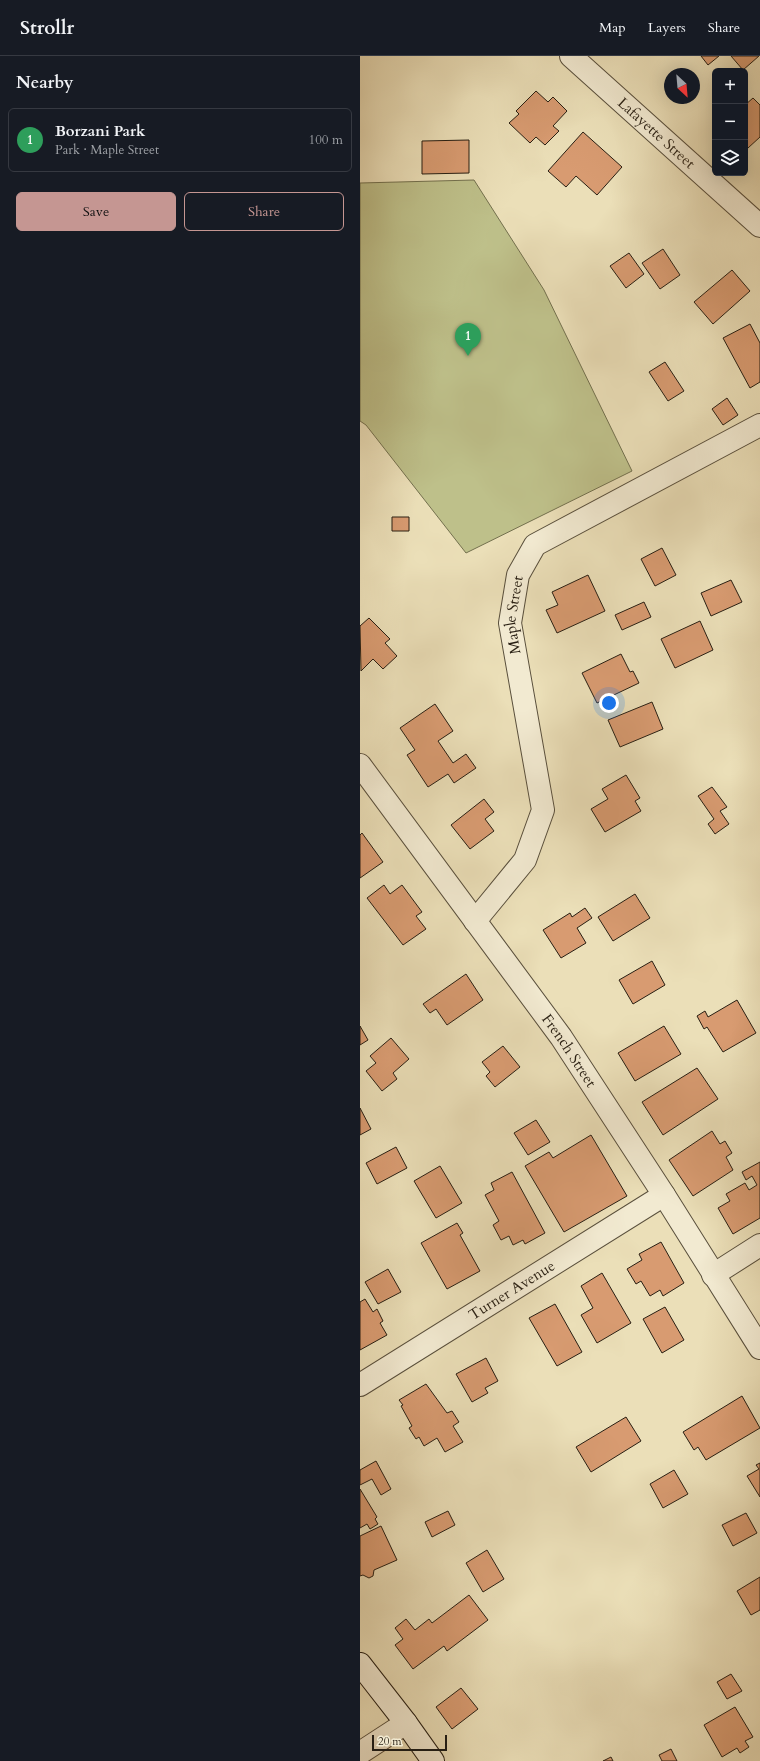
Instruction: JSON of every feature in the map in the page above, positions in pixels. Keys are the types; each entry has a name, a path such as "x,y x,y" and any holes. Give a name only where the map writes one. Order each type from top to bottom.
{"street":[{"name":"Lafayette Street","path":"571,56 760,226"},
{"name":"Maple Street","path":"475,921 525,860 543,810 510,623 518,575 528,557 535,545 760,426"},
{"name":"French Street","path":"360,765 561,1037 664,1195 760,1348"},
{"name":"Turner Avenue","path":"360,1385 664,1195"},
{"path":"713,1275 760,1245"},
{"path":"360,1664 406,1723 433,1761"},
{"path":"360,1753 406,1723"}],"green space":[{"path":"474,180 544,290 632,471 466,553 366,425 360,421 360,183"}],"building":[{"path":"701,56 719,56 708,65"},
{"path":"731,56 759,56 745,68 741,68"},
{"path":"536,91 548,102 553,97 567,111 553,126 559,131 545,145 536,137 530,143 509,123 519,114 516,111"},
{"path":"753,98 760,105 760,137 748,148 748,104"},
{"path":"583,132 622,167 597,195 576,176 566,187 548,171"},
{"path":"469,140 469,173 422,174 422,141"},
{"path":"663,249 680,275 660,289 642,263"},
{"path":"629,253 644,274 626,288 610,266"},
{"path":"732,270 750,291 713,324 694,302"},
{"path":"750,324 760,343 760,382 750,388 723,338"},
{"path":"665,362 684,391 668,401 649,372"},
{"path":"727,398 738,415 723,425 712,409"},
{"path":"392,517 409,517 409,531 392,531"},
{"path":"662,548 676,575 655,586 641,559"},
{"path":"588,575 605,611 557,633 546,610 558,605 552,592"},
{"path":"731,580 742,602 711,616 701,593"},
{"path":"644,602 651,617 622,630 615,615"},
{"path":"369,618 390,639 385,643 397,656 383,669 373,659 361,671 360,626"},
{"path":"700,621 713,650 675,668 661,639"},
{"path":"621,654 630,672 633,671 639,683 597,703 582,673"},
{"path":"652,702 663,729 620,747 608,720"},
{"path":"435,704 453,731 438,741 453,763 466,754 476,768 454,783 448,774 428,787 407,755 415,750 400,728"},
{"path":"626,775 640,798 635,801 641,811 605,832 591,809 608,799 602,789"},
{"path":"712,787 727,807 720,811 729,824 715,834 708,824 714,819 698,796"},
{"path":"484,799 494,812 485,819 494,831 470,849 451,825"},
{"path":"362,833 383,862 360,878 360,835"},
{"path":"384,885 390,894 402,885 422,912 416,916 426,929 403,945 367,898"},
{"path":"635,894 650,918 613,941 598,917"},
{"path":"585,908 592,918 577,928 586,943 561,958 543,930 570,913 572,917"},
{"path":"652,961 665,985 633,1004 619,980"},
{"path":"466,974 483,1000 447,1025 436,1009 430,1013 423,1004"},
{"path":"737,1000 756,1033 723,1052 707,1027 704,1029 697,1016 705,1011 708,1017"},
{"path":"360,1026 368,1040 360,1045"},
{"path":"664,1026 681,1054 635,1081 618,1053"},
{"path":"391,1038 409,1059 393,1073 397,1079 382,1091 366,1071 376,1063 370,1056"},
{"path":"503,1046 520,1067 495,1087 486,1076 490,1072 482,1062"},
{"path":"697,1068 718,1099 663,1135 642,1102"},
{"path":"360,1108 371,1129 360,1135"},
{"path":"536,1120 550,1142 528,1155 514,1133"},
{"path":"712,1131 720,1144 725,1141 732,1153 726,1157 733,1170 693,1196 669,1160"},
{"path":"591,1135 627,1196 564,1232 525,1166 549,1152 553,1158"},
{"path":"396,1147 407,1168 377,1184 366,1163"},
{"path":"760,1162 760,1218 733,1234 718,1208 730,1201 726,1194 745,1183 749,1190 757,1185 752,1176 746,1180 742,1172"},
{"path":"440,1166 462,1203 436,1218 414,1181"},
{"path":"512,1172 545,1233 525,1244 523,1240 513,1245 509,1236 501,1240 493,1225 499,1221 485,1195 494,1190 491,1183"},
{"path":"457,1223 463,1233 460,1235 480,1271 447,1289 421,1243"},
{"path":"661,1242 684,1283 663,1296 660,1290 650,1296 641,1281 636,1284 627,1269 642,1260 639,1254"},
{"path":"388,1269 401,1292 378,1304 365,1282"},
{"path":"602,1273 631,1323 597,1343 581,1315 593,1308 581,1286"},
{"path":"365,1299 373,1312 377,1309 383,1321 380,1323 387,1335 360,1350 360,1302"},
{"path":"555,1304 582,1352 557,1366 529,1318"},
{"path":"665,1307 684,1340 662,1353 643,1319"},
{"path":"486,1358 498,1381 485,1388 488,1393 472,1402 456,1374"},
{"path":"426,1384 447,1413 452,1411 459,1422 453,1426 463,1442 445,1452 437,1438 424,1446 419,1437 416,1439 409,1428 412,1426 401,1406 403,1405 399,1400"},
{"path":"742,1396 760,1428 706,1460 698,1447 694,1450 683,1432"},
{"path":"626,1417 641,1441 591,1472 576,1447"},
{"path":"376,1461 391,1489 381,1495 372,1479 360,1485 360,1470"},
{"path":"760,1463 760,1497 747,1476 759,1469 756,1465"},
{"path":"674,1470 688,1494 663,1508 650,1484"},
{"path":"360,1489 377,1517 375,1519 378,1524 370,1529 367,1524 360,1528"},
{"path":"448,1511 455,1525 432,1537 425,1522"},
{"path":"746,1513 757,1533 733,1546 722,1525"},
{"path":"381,1526 397,1560 374,1570 373,1576 369,1578 363,1575 360,1576 360,1536"},
{"path":"487,1550 504,1579 483,1592 466,1563"},
{"path":"760,1577 760,1610 751,1615 737,1591"},
{"path":"469,1595 488,1620 447,1651 444,1646 413,1669 395,1645 403,1639 395,1628 406,1619 415,1630 429,1619 432,1623"},
{"path":"731,1674 742,1691 727,1699 717,1682"},
{"path":"461,1688 478,1709 452,1729 436,1707"},
{"path":"735,1707 753,1737 745,1741 749,1747 740,1753 737,1748 722,1757 704,1725"},
{"path":"671,1749 677,1761 662,1761 659,1755"},
{"path":"611,1757 613,1761 603,1761"}],"place":[{"name":"Borzani Park","path":"468,356"}]}
